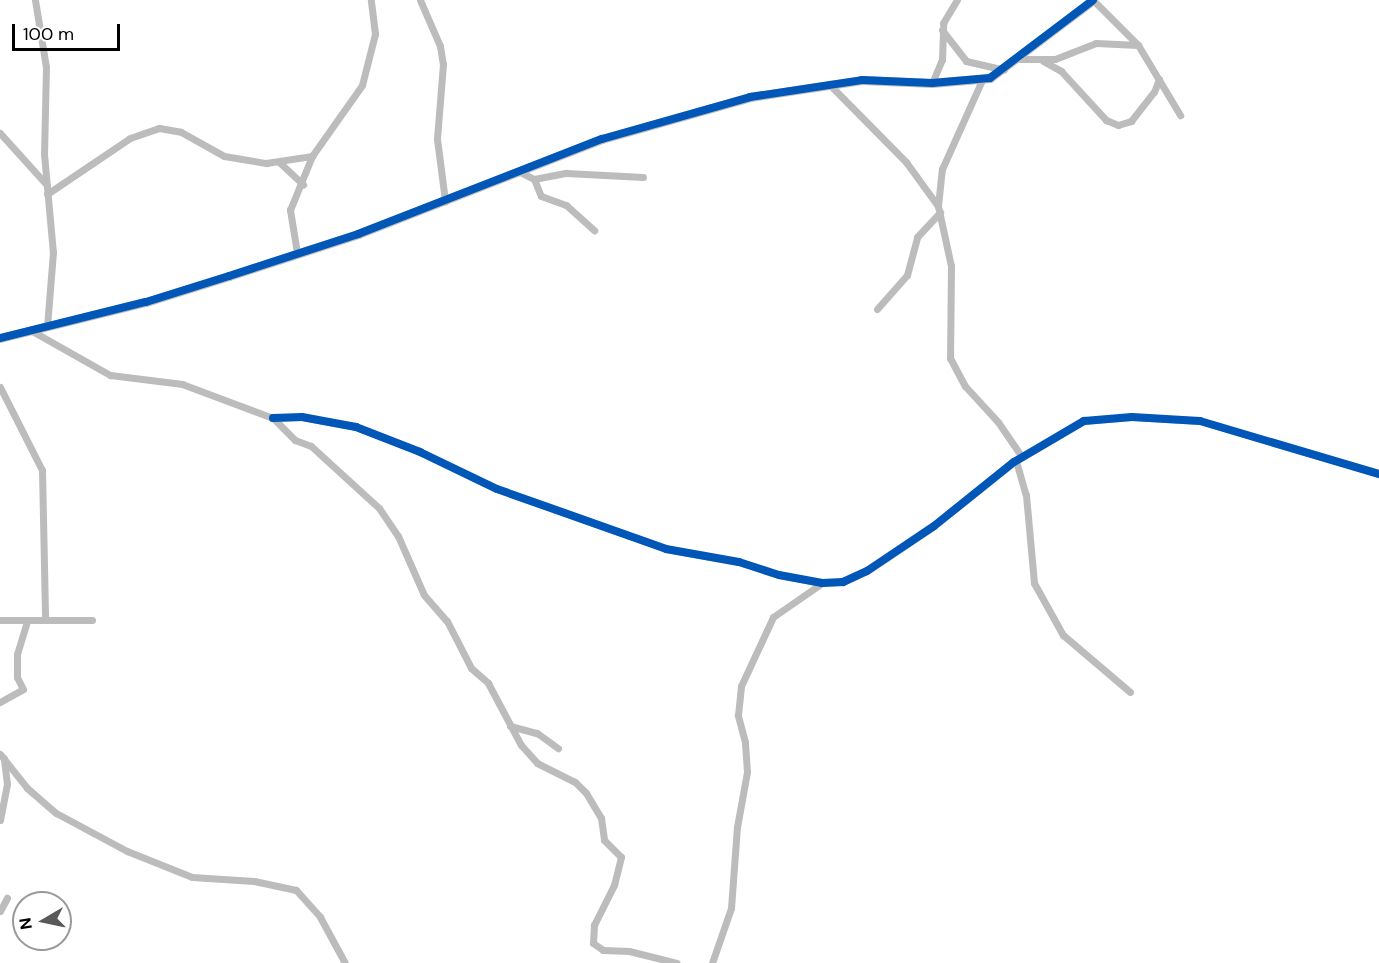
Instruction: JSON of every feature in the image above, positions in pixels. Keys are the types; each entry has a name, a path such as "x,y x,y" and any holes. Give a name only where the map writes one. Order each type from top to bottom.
{"street":[{"path":"35,0 46,68 45,184 53,252 47,326"},
{"path":"297,254 289,218 312,156 362,85 375,34 371,0"},
{"path":"420,0 442,54 436,139 445,201"},
{"path":"932,83 942,60 942,30 957,0"},
{"path":"0,338 146,302 297,254 445,201 518,171 656,123 760,95 862,80 932,83 982,80 1004,70 1093,0 1138,45 1180,115"},
{"path":"942,30 966,61 1004,70"},
{"path":"1043,61 1085,44 1138,45"},
{"path":"1017,59 1043,61 1061,71 1106,120 1118,124 1131,121 1154,92 1158,79"},
{"path":"982,80 942,169 939,209 951,266 950,358 965,386 998,422 1019,459 1026,495 1034,583 1063,635 1130,692"},
{"path":"828,84 906,162 939,209"},
{"path":"47,194 130,138 159,128 181,132 224,156 279,162 312,156"},
{"path":"0,133 45,184"},
{"path":"279,162 303,184"},
{"path":"518,171 534,179 566,173 643,177"},
{"path":"534,179 541,196 566,204 594,230"},
{"path":"877,309 907,275 917,237 939,209"},
{"path":"32,331 110,375 182,384 273,418 302,417 356,427 420,452 497,489 666,549 739,561 779,575 822,583 843,582 867,571 934,526 1019,459 1084,421 1173,418 1214,424 1268,444 1379,474"},
{"path":"0,387 42,470 45,619"},
{"path":"273,418 296,440 311,446 379,508 398,536 424,595 447,621 471,668 488,683 510,726 530,758 575,782 586,793 601,818 604,840 621,857 614,885 594,925 593,943 603,950 629,951 677,963"},
{"path":"712,963 731,908 737,826 747,772 745,742 738,715 741,686 773,617 822,583"},
{"path":"0,620 27,622 45,619 92,620"},
{"path":"0,702 23,689 17,677 17,654 27,622"},
{"path":"510,726 537,733 558,748"},
{"path":"0,820 7,784 2,756"},
{"path":"2,756 27,788 56,813 136,855 192,877 254,881 296,890 320,916 345,963"},
{"path":"0,911 7,898"}],"cycle path":[{"path":"0,338 146,302 229,276 358,234 602,139 750,97 862,80 932,83 990,78 1093,0"},
{"path":"273,418 302,417 356,427 420,452 497,489 666,549 739,562 779,575 822,583 843,582 867,571 934,526 1014,462 1084,421 1132,417 1200,421 1379,474"}]}
